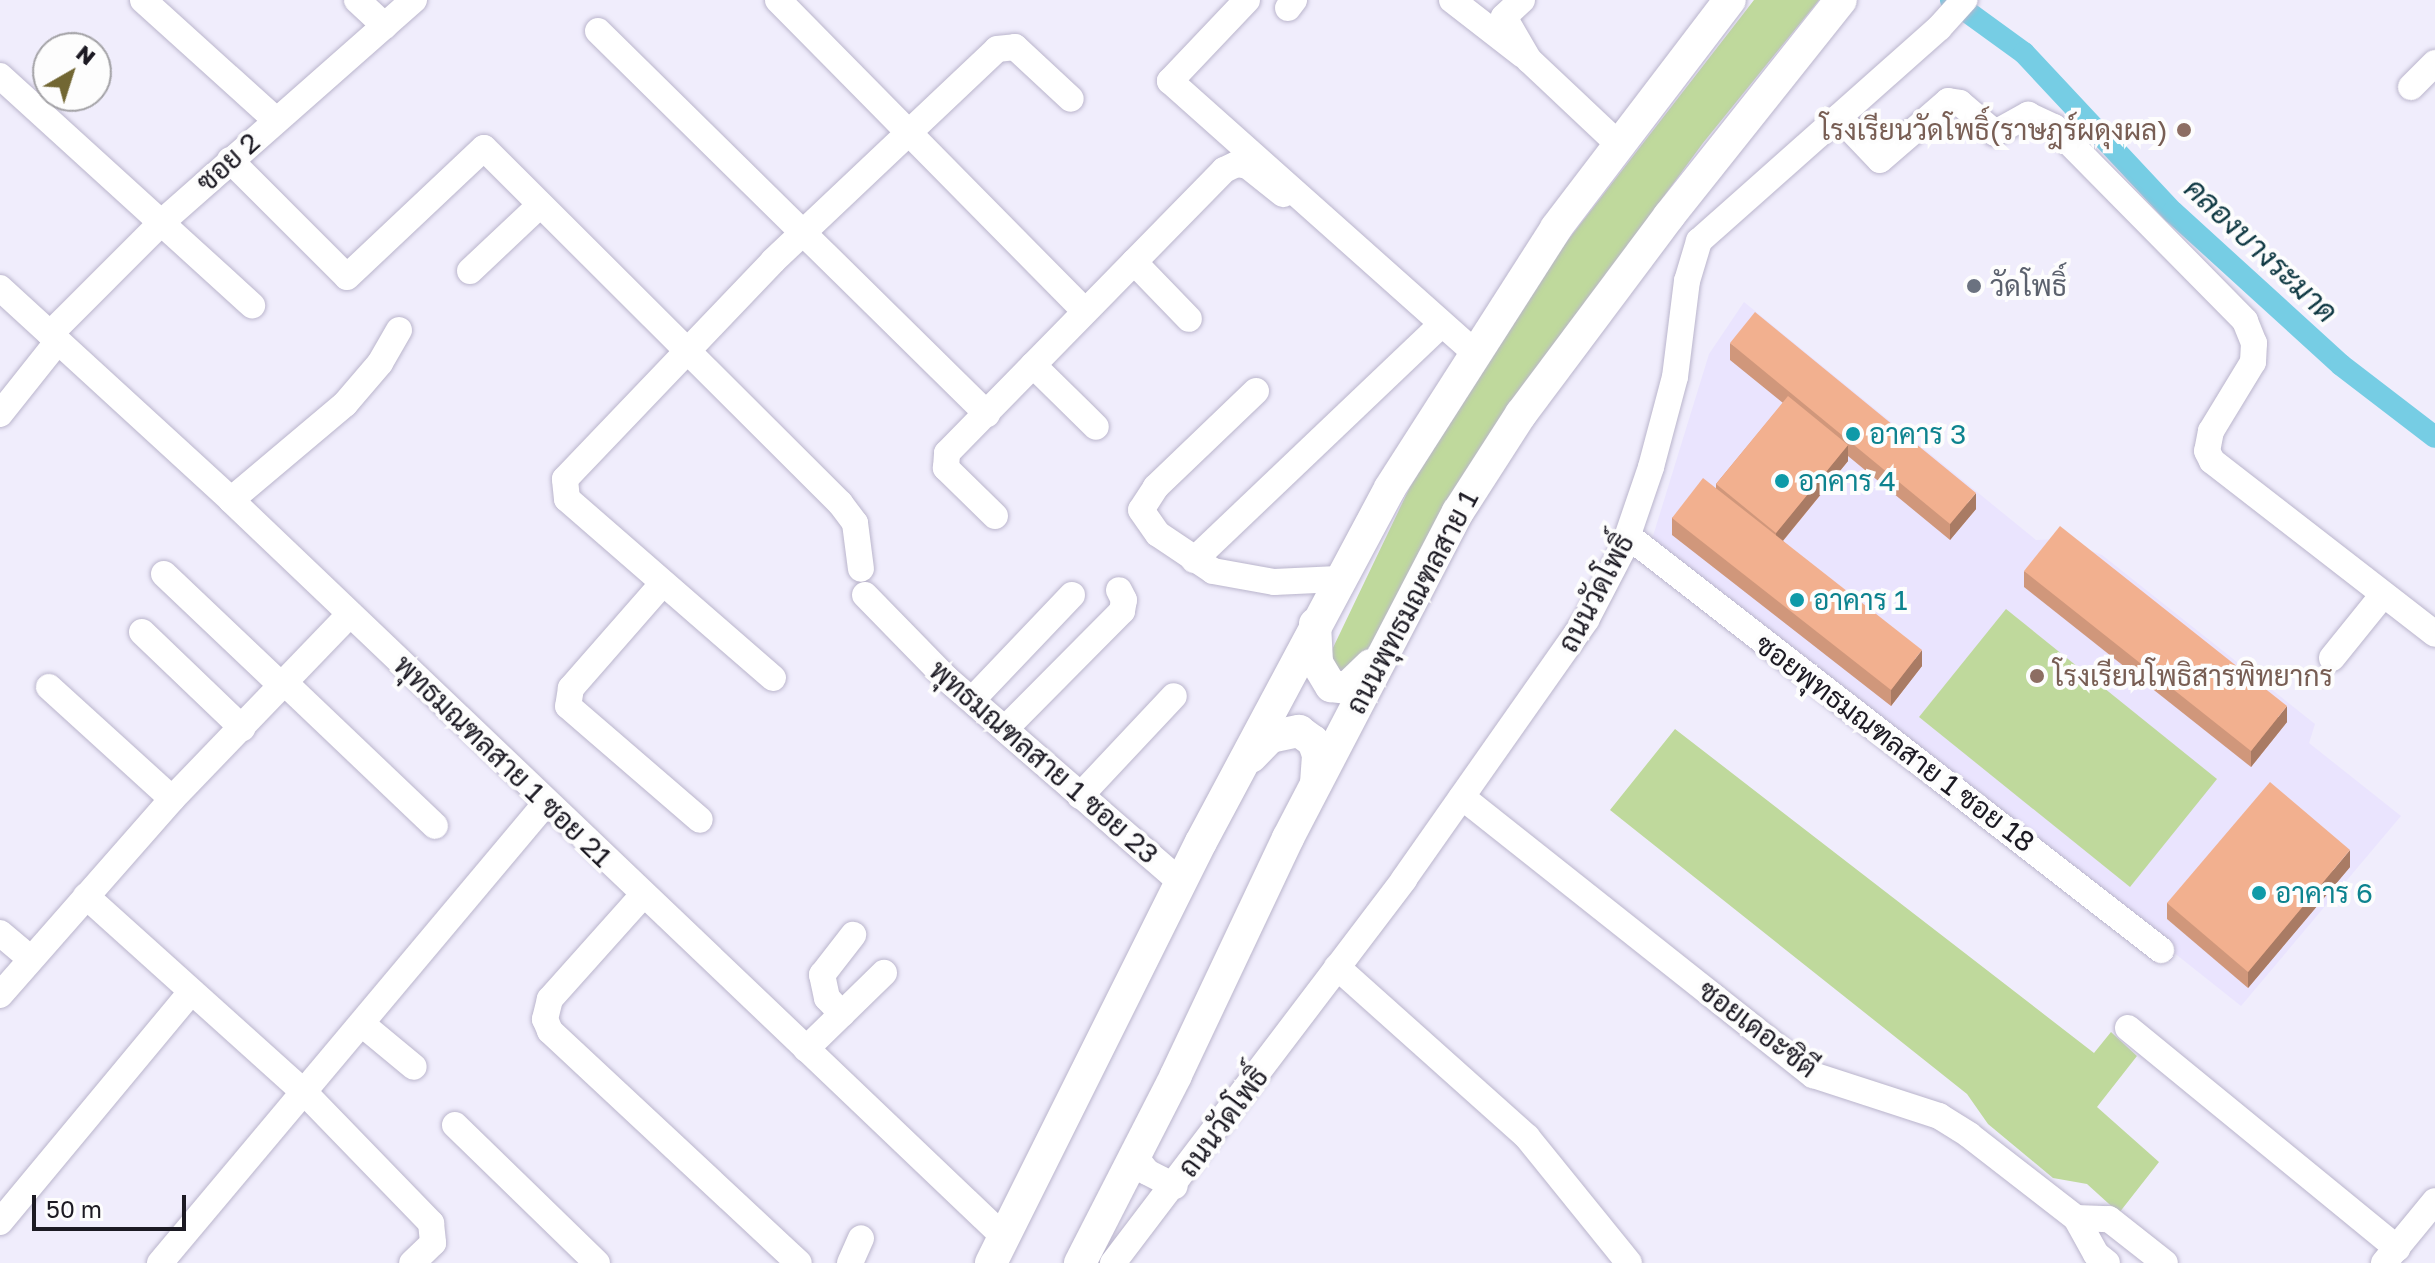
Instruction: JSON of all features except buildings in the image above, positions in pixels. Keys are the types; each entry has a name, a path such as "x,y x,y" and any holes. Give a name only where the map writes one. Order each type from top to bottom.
{"main road":[{"path":"998,1250 1238,770 1338,579 1474,352 1618,144 1730,0"},
{"name":"ถนนพุทธมณฑลสาย 1","path":"1080,1263 1135,1157 1315,784 1458,512 1521,414 1669,216 1838,4"},
{"path":"1315,624 1317,663 1331,686 1347,688 1384,650"},
{"path":"1238,770 1270,737 1299,731 1313,741 1318,755 1315,784"}],"street":[{"path":"143,0 276,120"},
{"path":"357,0 385,26"},
{"name":"ซอย 2","path":"0,414 54,338 162,222 414,0"},
{"path":"778,0 909,128 1085,311"},
{"path":"1247,0 1170,81 1474,352"},
{"path":"1452,0 1529,60 1618,144"},
{"path":"1669,216 1699,241 1939,28 1964,0"},
{"path":"1504,6 1529,60"},
{"path":"598,31 987,414"},
{"path":"773,678 567,499 562,487 802,232 909,128 1007,45 1071,99"},
{"path":"2411,87 2435,63"},
{"path":"0,76 252,305"},
{"path":"1839,117 1880,160 1948,101 1960,103 1995,133 2028,115 2054,127 2144,213 2245,321 2254,343 2253,362 2211,431 2207,451 2212,461 2382,596 2435,634"},
{"path":"230,160 347,277 484,148 690,351"},
{"path":"995,516 943,462 1085,311 1237,164 1248,166 1283,194"},
{"path":"470,271 540,205"},
{"name":"ถนนวัดโพธิ์","path":"1113,1263 1175,1186 1555,670 1610,579 1628,536 1667,410 1699,241"},
{"path":"1134,262 1189,319"},
{"name":"พุทธมณฑลสาย 1 ซอย 21","path":"0,288 231,500 348,616 806,1049 998,1250"},
{"path":"1194,560 1441,325"},
{"path":"231,500 345,404 380,363 399,330"},
{"name":"พุทธมณฑลสาย 1 ซอย 23","path":"690,351 840,503 858,531 861,569 874,582 865,595 907,642 1182,883"},
{"path":"1033,365 1096,427"},
{"path":"1256,391 1156,487 1141,510 1158,534 1194,560 1237,578 1338,579"},
{"name":"ซอยพุทธมณฑลสาย 1 ซอย 18","path":"1628,536 2161,950"},
{"path":"164,574 435,826"},
{"path":"663,583 571,688 568,706 700,820"},
{"path":"1005,729 1122,611 1124,600 1119,590"},
{"path":"972,700 1072,595"},
{"path":"2332,658 2382,596"},
{"path":"0,995 172,799 348,616"},
{"path":"142,632 242,728"},
{"path":"49,687 172,799"},
{"path":"1080,796 1174,696"},
{"name":"ซอยเดอะซิตี","path":"1462,797 1813,1075 1939,1116 2076,1218 2096,1254 2107,1263"},
{"path":"160,1263 306,1094 546,803"},
{"path":"643,895 550,999 545,1019 550,1031 799,1263"},
{"path":"86,896 306,1094 431,1223 433,1243 412,1263"},
{"path":"0,933 31,959"},
{"path":"842,1014 827,998 822,975 853,935"},
{"path":"1337,967 1517,1127 1629,1263"},
{"path":"806,1049 884,973"},
{"path":"0,1222 191,992"},
{"path":"362,1024 414,1067"},
{"path":"2128,1028 2390,1255 2435,1201"},
{"path":"455,1125 597,1263"},
{"name":"ถนนวัดโพธิ์","path":"1135,1157 1147,1172 1175,1186"},
{"name":"ซอยเดอะซิตี","path":"2076,1218 2109,1219 2165,1263"},
{"path":"850,1263 861,1238"}],"shaded area":[{"name":"โรงเรียนโพธิสารพิทยากร","path":"1744,302 2036,540 2061,539 2102,555 2315,724 2309,743 2401,816 2241,1006 1896,732 1649,549 1709,354"}],"green space":[{"path":"1754,0 1819,0 1703,143 1509,407 1360,667 1342,677 1330,654 1410,487 1541,275"},
{"path":"2006,609 2217,779 2130,887 1919,717"},
{"path":"1675,729 2094,1053 2111,1032 2137,1056 2097,1107 2159,1162 2119,1213 2087,1184 2053,1178 1988,1124 1967,1094 1610,810"}],"waterway":[{"name":"คลองบางระมาด","path":"1951,0 2024,53 2173,212 2341,365 2435,437"}],"place":[{"name":"โรงเรียนวัดโพธิ์(ราษฎร์ผดุงผล)","path":"2184,130"},
{"name":"วัดโพธิ์","path":"1974,286"},
{"name":"อาคาร 3","path":"1853,434"},
{"name":"อาคาร 4","path":"1782,481"},
{"name":"อาคาร 1","path":"1797,600"},
{"name":"โรงเรียนโพธิสารพิทยากร","path":"2037,676"},
{"name":"อาคาร 6","path":"2259,893"}]}
